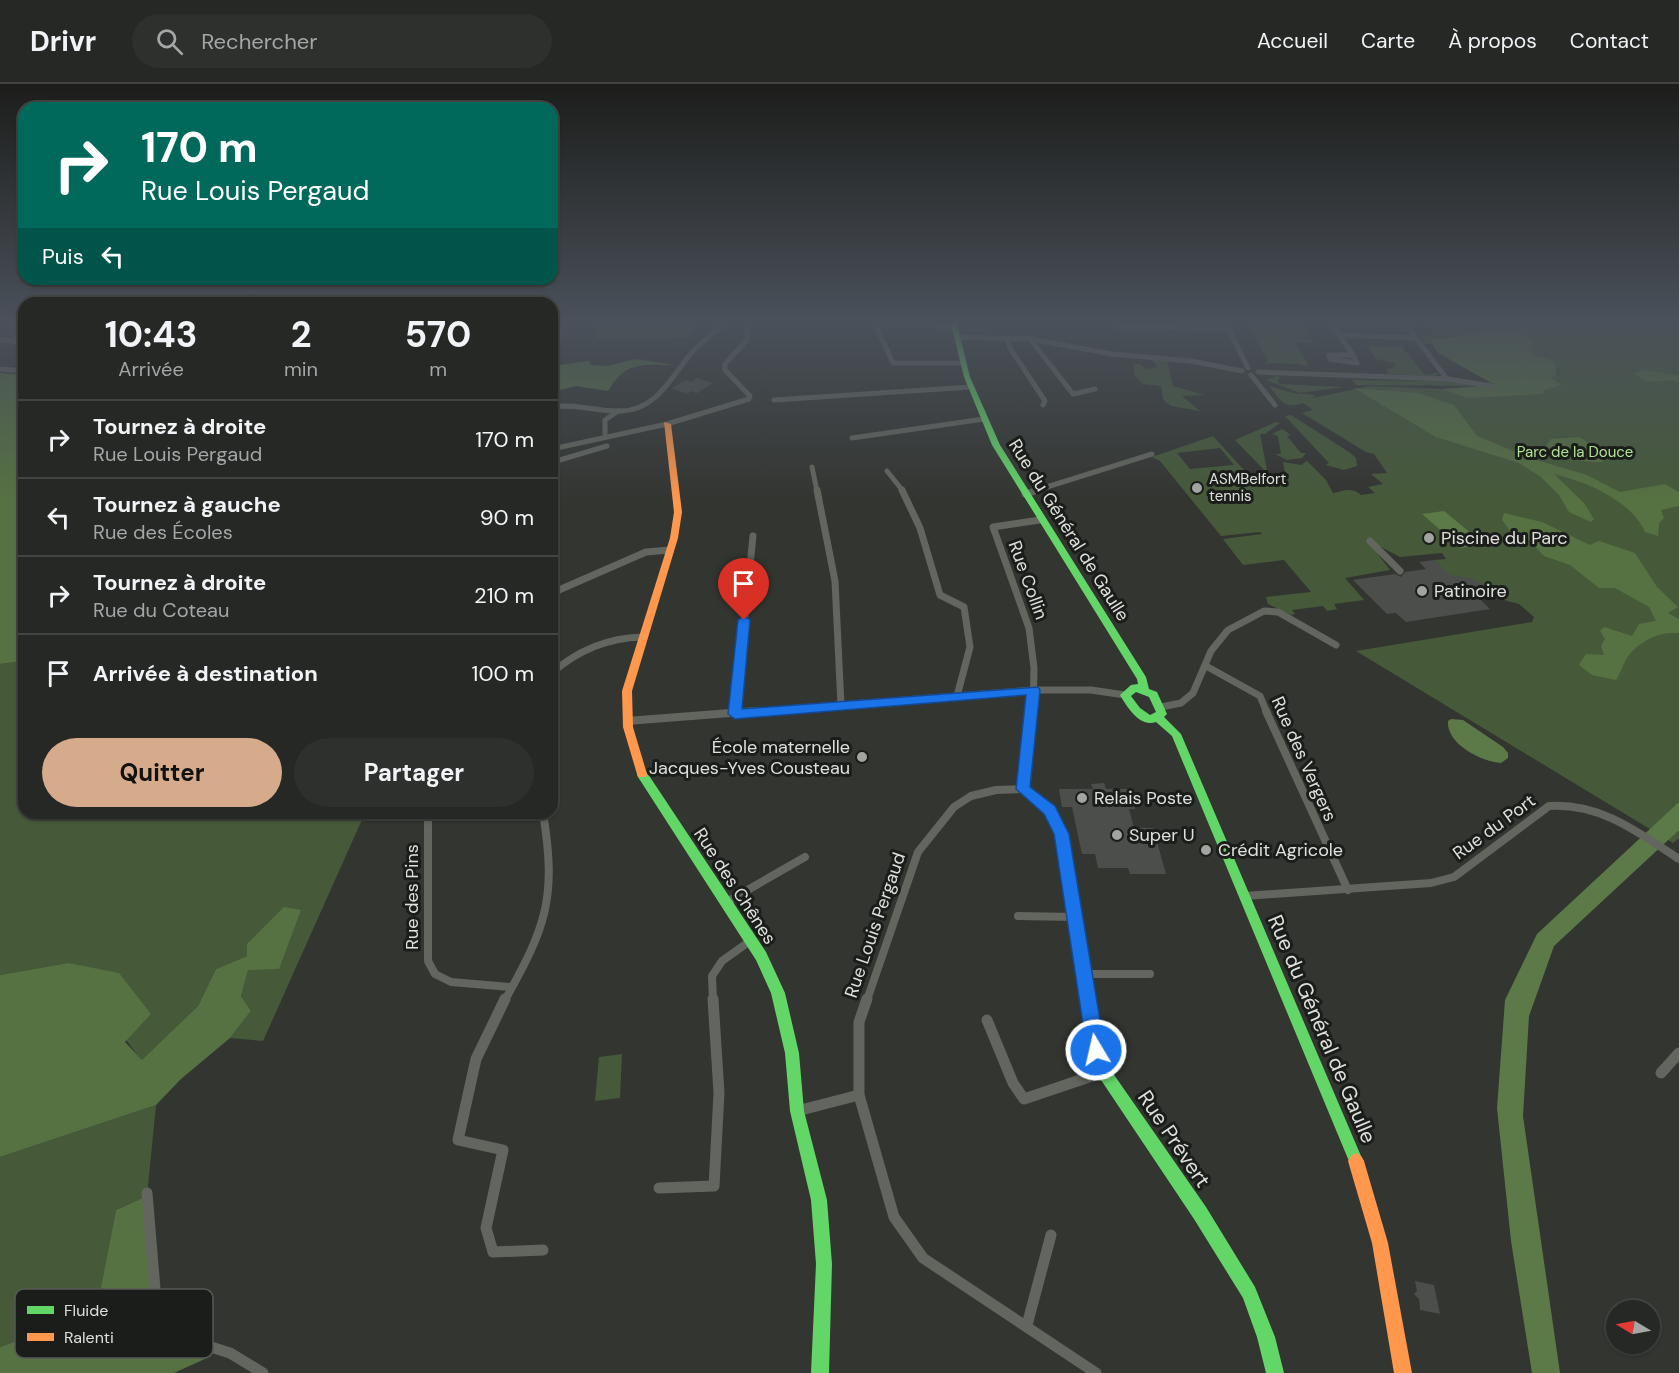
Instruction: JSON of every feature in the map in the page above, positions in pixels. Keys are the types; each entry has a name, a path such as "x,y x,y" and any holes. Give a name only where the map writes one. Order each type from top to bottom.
{"street":[{"path":"558,406 572,403 588,408 609,408 618,411 635,409 656,398 670,380"},
{"path":"558,447 668,428 749,399 750,396 735,380"},
{"name":"Rue du Général de Gaulle","path":"969,380 996,445 1040,520 1142,679 1144,688"},
{"path":"1031,380 1045,401 1043,405"},
{"path":"1062,380 1073,394 1095,389"},
{"path":"1255,380 1275,405"},
{"path":"1459,380 1492,386"},
{"path":"774,400 971,387"},
{"path":"605,433 605,420 618,411"},
{"path":"852,438 984,419"},
{"name":"Rue des Chênes","path":"668,428 678,512 670,550 629,679 627,721 630,744 641,772 761,957 778,993 792,1053 797,1111 819,1200 824,1264 820,1373"},
{"path":"558,461 578,455 591,447 608,446"},
{"path":"1025,494 1152,454"},
{"path":"812,467 835,580 841,705"},
{"path":"886,471 893,475 913,510 940,595 964,607 970,647 957,696"},
{"name":"Rue Collin","path":"1033,690 1036,661 1029,626 993,527 1040,520"},
{"path":"735,714 753,536"},
{"path":"1370,541 1400,571"},
{"path":"558,591 646,552 670,550"},
{"path":"1161,707 1181,703 1193,693 1211,651 1228,630 1264,610 1278,612 1336,645"},
{"path":"558,669 584,650 602,643 622,637 642,637"},
{"name":"Rue des Vergers","path":"1206,666 1260,696 1348,890"},
{"path":"627,721 1033,690 1091,690 1125,695 1135,687 1144,688 1152,693 1161,707 1162,714 1158,718 1141,717 1134,712 1125,695"},
{"path":"1023,789 1033,690"},
{"name":"Rue du Général de Gaulle","path":"1158,718 1176,734 1336,1108 1364,1181 1393,1304 1404,1373"},
{"name":"Rue Prévert","path":"1023,789 1050,810 1061,834 1096,1050 1104,1072 1200,1213 1250,1293 1266,1338 1275,1373"},
{"name":"Rue Louis Pergaud","path":"859,1095 859,1022 918,852 954,807 971,796 996,790 1023,789"},
{"name":"Rue du Port","path":"1245,896 1431,883 1454,877 1549,807 1566,804 1587,807 1609,815 1679,858"},
{"name":"Rue des Pins","path":"428,819 428,961 435,974 451,982 511,987"},
{"path":"543,1250 493,1251 486,1228 503,1150 458,1140 476,1059 511,987 534,947 542,926 549,894 549,843 544,819"},
{"path":"725,903 805,856"},
{"path":"1017,916 1075,917"},
{"path":"659,1188 714,1186 719,1094 712,976 722,961 750,941"},
{"path":"1084,974 1150,974"},
{"path":"987,1020 1013,1083 1024,1099 1104,1072"},
{"path":"1661,1073 1679,1053"},
{"path":"797,1111 859,1095 894,1217 923,1258 1027,1325 1095,1373"},
{"path":"147,1193 155,1289"},
{"path":"1027,1325 1051,1235"},
{"path":"213,1348 230,1353 263,1373"}],"green space":[{"path":"0,380 18,380 18,663 0,664"},
{"path":"558,380 616,380 608,391 576,386 558,390"},
{"path":"1139,380 1172,380 1173,386 1204,395 1182,396 1200,411 1171,406 1163,400 1161,386 1143,384"},
{"path":"1266,380 1277,380 1279,384 1344,387 1300,393"},
{"path":"1352,380 1440,381 1482,386 1356,385"},
{"name":"Parc de la Douce","path":"1486,380 1679,380 1679,838 1673,843 1356,651 1532,622 1534,617 1519,604 1485,595 1477,588 1481,586 1470,578 1453,579 1434,560 1446,559 1442,553 1400,557 1381,547 1377,553 1390,570 1345,578 1364,600 1334,604 1337,609 1327,611 1323,606 1292,610 1295,614 1291,615 1268,604 1266,597 1311,592 1284,560 1243,565 1223,539 1262,534 1260,532 1221,536 1160,461 1152,457 1213,436 1253,480 1286,477 1283,462 1301,465 1307,461 1326,480 1333,493 1350,490 1361,495 1375,493 1368,487 1383,484 1371,474 1387,473 1374,454 1366,452 1302,413 1313,410 1303,403 1291,405 1283,402 1269,386 1293,393 1315,395 1313,398 1370,386 1442,389 1496,386","holes":["1220,448 1234,465 1190,469 1177,453"]},
{"path":"1487,380 1555,380 1562,385 1544,390 1543,394 1468,398 1442,389 1496,385"},
{"path":"1645,380 1671,380 1648,382"},
{"path":"1354,388 1418,393 1454,405 1477,436 1533,459 1587,475 1620,492 1665,484 1679,492 1679,506 1661,510 1664,518 1659,523 1658,536 1645,532 1630,511 1606,494 1593,487 1554,474 1584,503 1594,519 1591,522 1569,512 1559,495 1541,477 1519,463 1436,437"},
{"path":"1291,415 1349,452 1356,458 1357,466 1344,470 1326,465 1329,463 1285,416"},
{"path":"1276,422 1280,423 1265,434 1260,434 1267,470 1264,470 1235,440"},
{"path":"1282,429 1291,435 1287,436 1301,453 1306,453 1302,458 1287,460 1275,454 1281,454 1278,436 1272,434"},
{"path":"1579,437 1605,453 1607,457 1602,462 1585,461 1572,458 1546,446 1551,439"},
{"path":"1504,513 1542,522 1590,545 1599,541 1635,553 1657,587 1678,607 1668,613 1679,619 1679,633 1658,635 1639,645 1627,658 1616,680 1592,675 1579,665 1586,654 1604,655 1601,646 1605,639 1600,631 1604,627 1632,636 1639,624 1656,621 1649,607 1615,588 1599,588 1570,565 1544,556 1524,535 1511,532 1502,520"},
{"path":"18,663 18,819 362,819 263,1041 230,1038 251,1011 241,996 248,969 279,969 247,956 216,969 198,1006 142,1061 68,963 0,975 0,664"},
{"path":"284,907 301,910 279,969 248,970 241,996 251,1011 230,1038 181,1079 156,1105 0,1157 0,975 68,963 119,973 151,1014 125,1042 142,1060 198,1006 216,969 247,956 247,944"},
{"path":"622,1054 620,1098 595,1101 599,1057"},
{"path":"156,1105 147,1196 116,1210 101,1289 15,1289 15,1342 0,1347 0,1157"},
{"path":"147,1196 151,1289 101,1289 116,1210"},
{"path":"15,1342 15,1358 207,1358 174,1373 0,1373 0,1347"}],"shaded area":[{"path":"1444,511 1484,544 1461,548 1422,514"},
{"path":"1463,720 1503,747 1508,753 1508,758 1501,763 1493,762 1467,750 1453,737 1448,721"},
{"path":"1679,802 1679,830 1554,946 1529,1016 1523,1116 1560,1373 1532,1373 1511,1241 1497,1108 1505,1000 1537,934"}],"building":[{"path":"686,380 691,382 704,380 713,383 697,393 692,391 687,394 672,388"},
{"name":"Patinoire","path":"1434,560 1450,575 1470,578 1483,584 1479,589 1485,595 1481,600 1490,609 1406,622 1396,613 1387,614 1353,580 1395,574 1401,577 1405,572 1426,569 1419,562"},
{"name":"Super U","path":"1104,783 1106,789 1133,789 1135,809 1129,809 1134,828 1153,828 1166,874 1130,874 1128,868 1098,868 1095,854 1082,854 1072,807 1062,807 1059,789 1093,789 1091,784"},
{"path":"1415,1281 1434,1285 1440,1314 1420,1310 1419,1299 1414,1294 1417,1291"}],"traffic: fast":[{"path":"968,380 996,445 1142,679 1144,688"},
{"path":"1135,687 1153,695 1162,714 1150,720 1136,711 1125,695 1135,687"},
{"path":"1158,718 1176,734 1356,1161"},
{"path":"642,774 761,956 778,993 792,1053 797,1111 819,1200 824,1264 820,1373"},
{"path":"1095,1041 1104,1072 1200,1213 1249,1293 1266,1337 1275,1373"}],"traffic: slow":[{"path":"642,774 628,727 627,691 674,538 678,512 667,424"},
{"path":"1023,789 1050,810 1061,834 1095,1041"},
{"path":"1356,1161 1380,1243 1403,1373"}],"place":[{"name":"ASMBelfort tennis","path":"1197,488"},
{"name":"Piscine du Parc","path":"1429,538"},
{"name":"Patinoire","path":"1422,591"},
{"name":"École maternelle Jacques-Yves Cousteau","path":"862,757"},
{"name":"Relais Poste","path":"1082,798"},
{"name":"Super U","path":"1117,835"},
{"name":"Crédit Agricole","path":"1206,850"}],"route":[{"path":"744,620 735,714 1033,690 1023,789 1050,810 1061,834 1071,883 1096,1050"}]}
